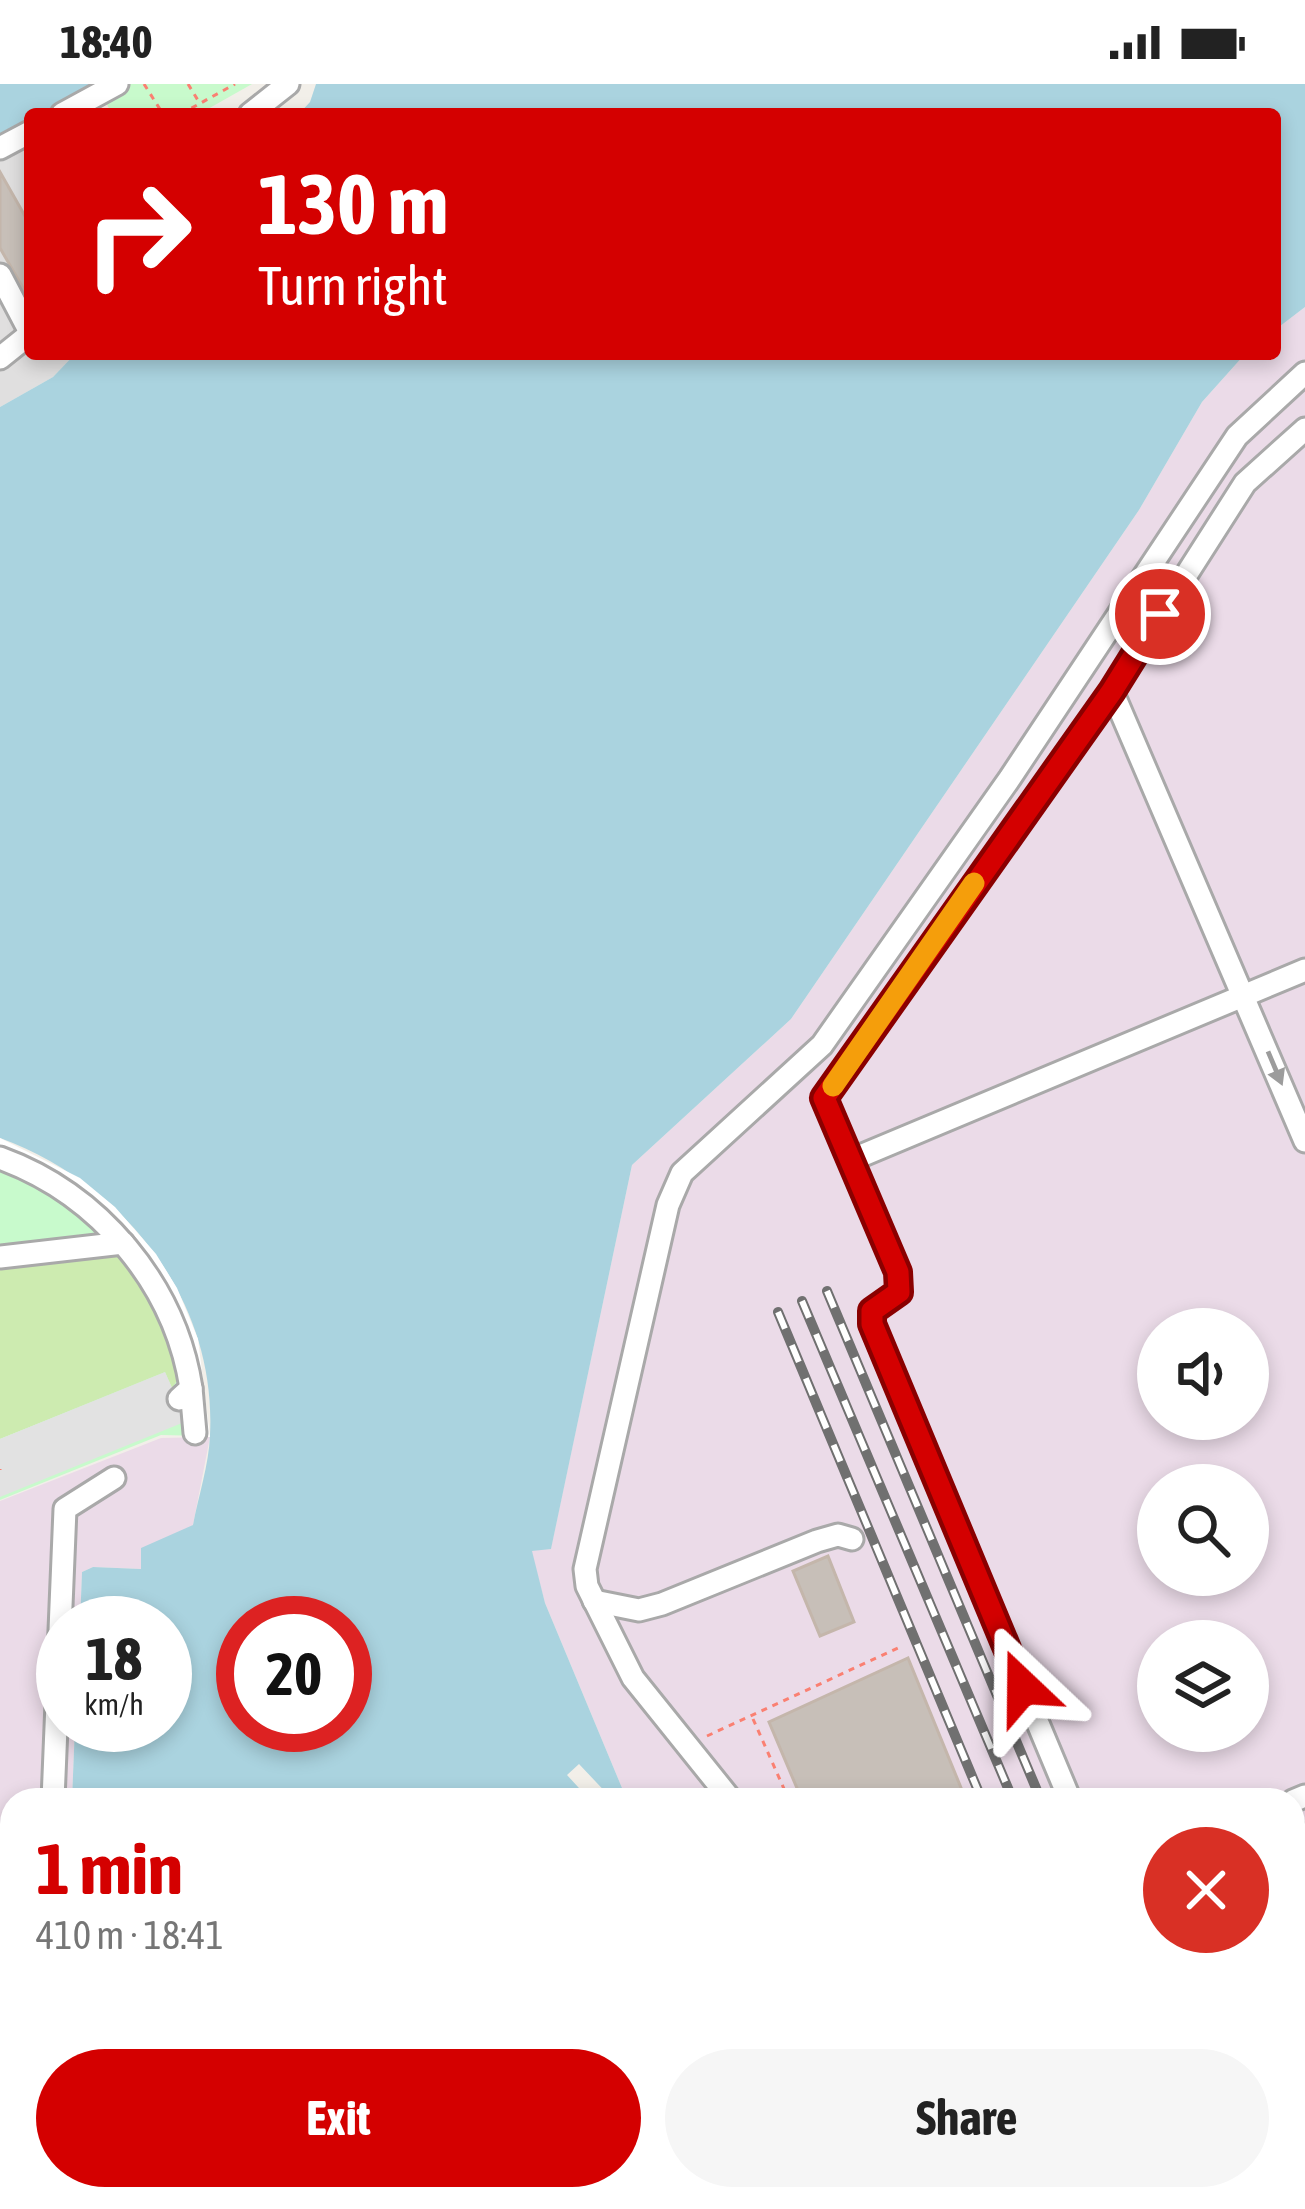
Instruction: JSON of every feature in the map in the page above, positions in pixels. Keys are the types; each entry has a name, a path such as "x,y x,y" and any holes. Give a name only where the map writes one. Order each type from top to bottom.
{"street":[{"path":"98,105 117,84"},
{"path":"258,108 287,86"},
{"path":"0,275 24,321"},
{"path":"722,1788 634,1678 594,1601 586,1569 668,1205 682,1173 822,1045 1010,778 1237,436 1305,373"},
{"path":"1065,1788 872,1324 872,1311 899,1292 898,1272 824,1098 1112,691 1245,484 1305,429"},
{"path":"1112,691 1305,1141"},
{"path":"850,1160 1305,970"},
{"path":"0,1158 57,1186 123,1244 167,1308 195,1433"},
{"path":"0,1257 123,1244"},
{"path":"53,1788 65,1509 114,1478"},
{"path":"594,1601 638,1610 818,1541 838,1535 852,1539"}],"path":[{"path":"188,84 200,104"},
{"path":"192,108 233,84"},
{"path":"689,1744 898,1648"},
{"path":"752,1716 784,1788"}],"shaded area":[{"path":"24,122 24,360 69,360 53,377 0,407 0,135"},
{"path":"1305,307 1305,1788 622,1788 545,1603 531,1551 551,1548 632,1165 791,1019 1139,510 1202,402 1240,360 1281,360 1281,325"},
{"path":"165,1372 187,1421 0,1497 0,1439"},
{"path":"210,1437 193,1525 141,1569 93,1567 82,1572 81,1596 36,1596 36,1752 74,1752 72,1788 0,1788 0,1501 161,1438"}],"green space":[{"path":"96,84 252,84 210,108 109,108"},
{"path":"0,1147 43,1165 83,1191 148,1259 173,1300 191,1344 201,1389 204,1436 161,1435 0,1500 0,1439 165,1372 172,1388 180,1376 167,1324 123,1253 0,1262"},
{"path":"123,1253 157,1301 180,1376 172,1389 165,1373 0,1439 0,1262"}],"water":[{"path":"0,84 93,84 50,108 24,108 24,122 0,135"},
{"path":"316,84 1305,84 1305,307 1281,325 1281,108 304,108"},
{"path":"69,360 1240,360 1202,402 1139,510 791,1019 632,1165 551,1549 532,1551 545,1603 622,1788 602,1788 579,1764 567,1775 579,1788 72,1788 74,1752 192,1752 192,1596 81,1596 82,1572 93,1567 141,1569 141,1548 193,1525 210,1435 208,1385 197,1338 179,1293 154,1252 86,1184 0,1138 0,407 53,377"}],"pier":[{"path":"0,1138 80,1178 115,1207 156,1254 177,1288 198,1339 210,1437 204,1436 205,1402 189,1336 147,1256 84,1192 48,1168 0,1147"}],"building":[{"path":"0,172 24,214 24,290 0,248"},
{"path":"828,1556 854,1622 820,1636 793,1571"},
{"path":"908,1658 961,1788 797,1788 769,1722"}],"railway":[{"path":"827,1291 1036,1788"},
{"path":"802,1301 1008,1788"},
{"path":"778,1312 977,1788"}],"slow traffic":[{"path":"833,1086 974,883"}],"route":[{"path":"1023,1687 872,1324 872,1311 899,1292 898,1272 824,1098 1112,691 1160,614"}]}
